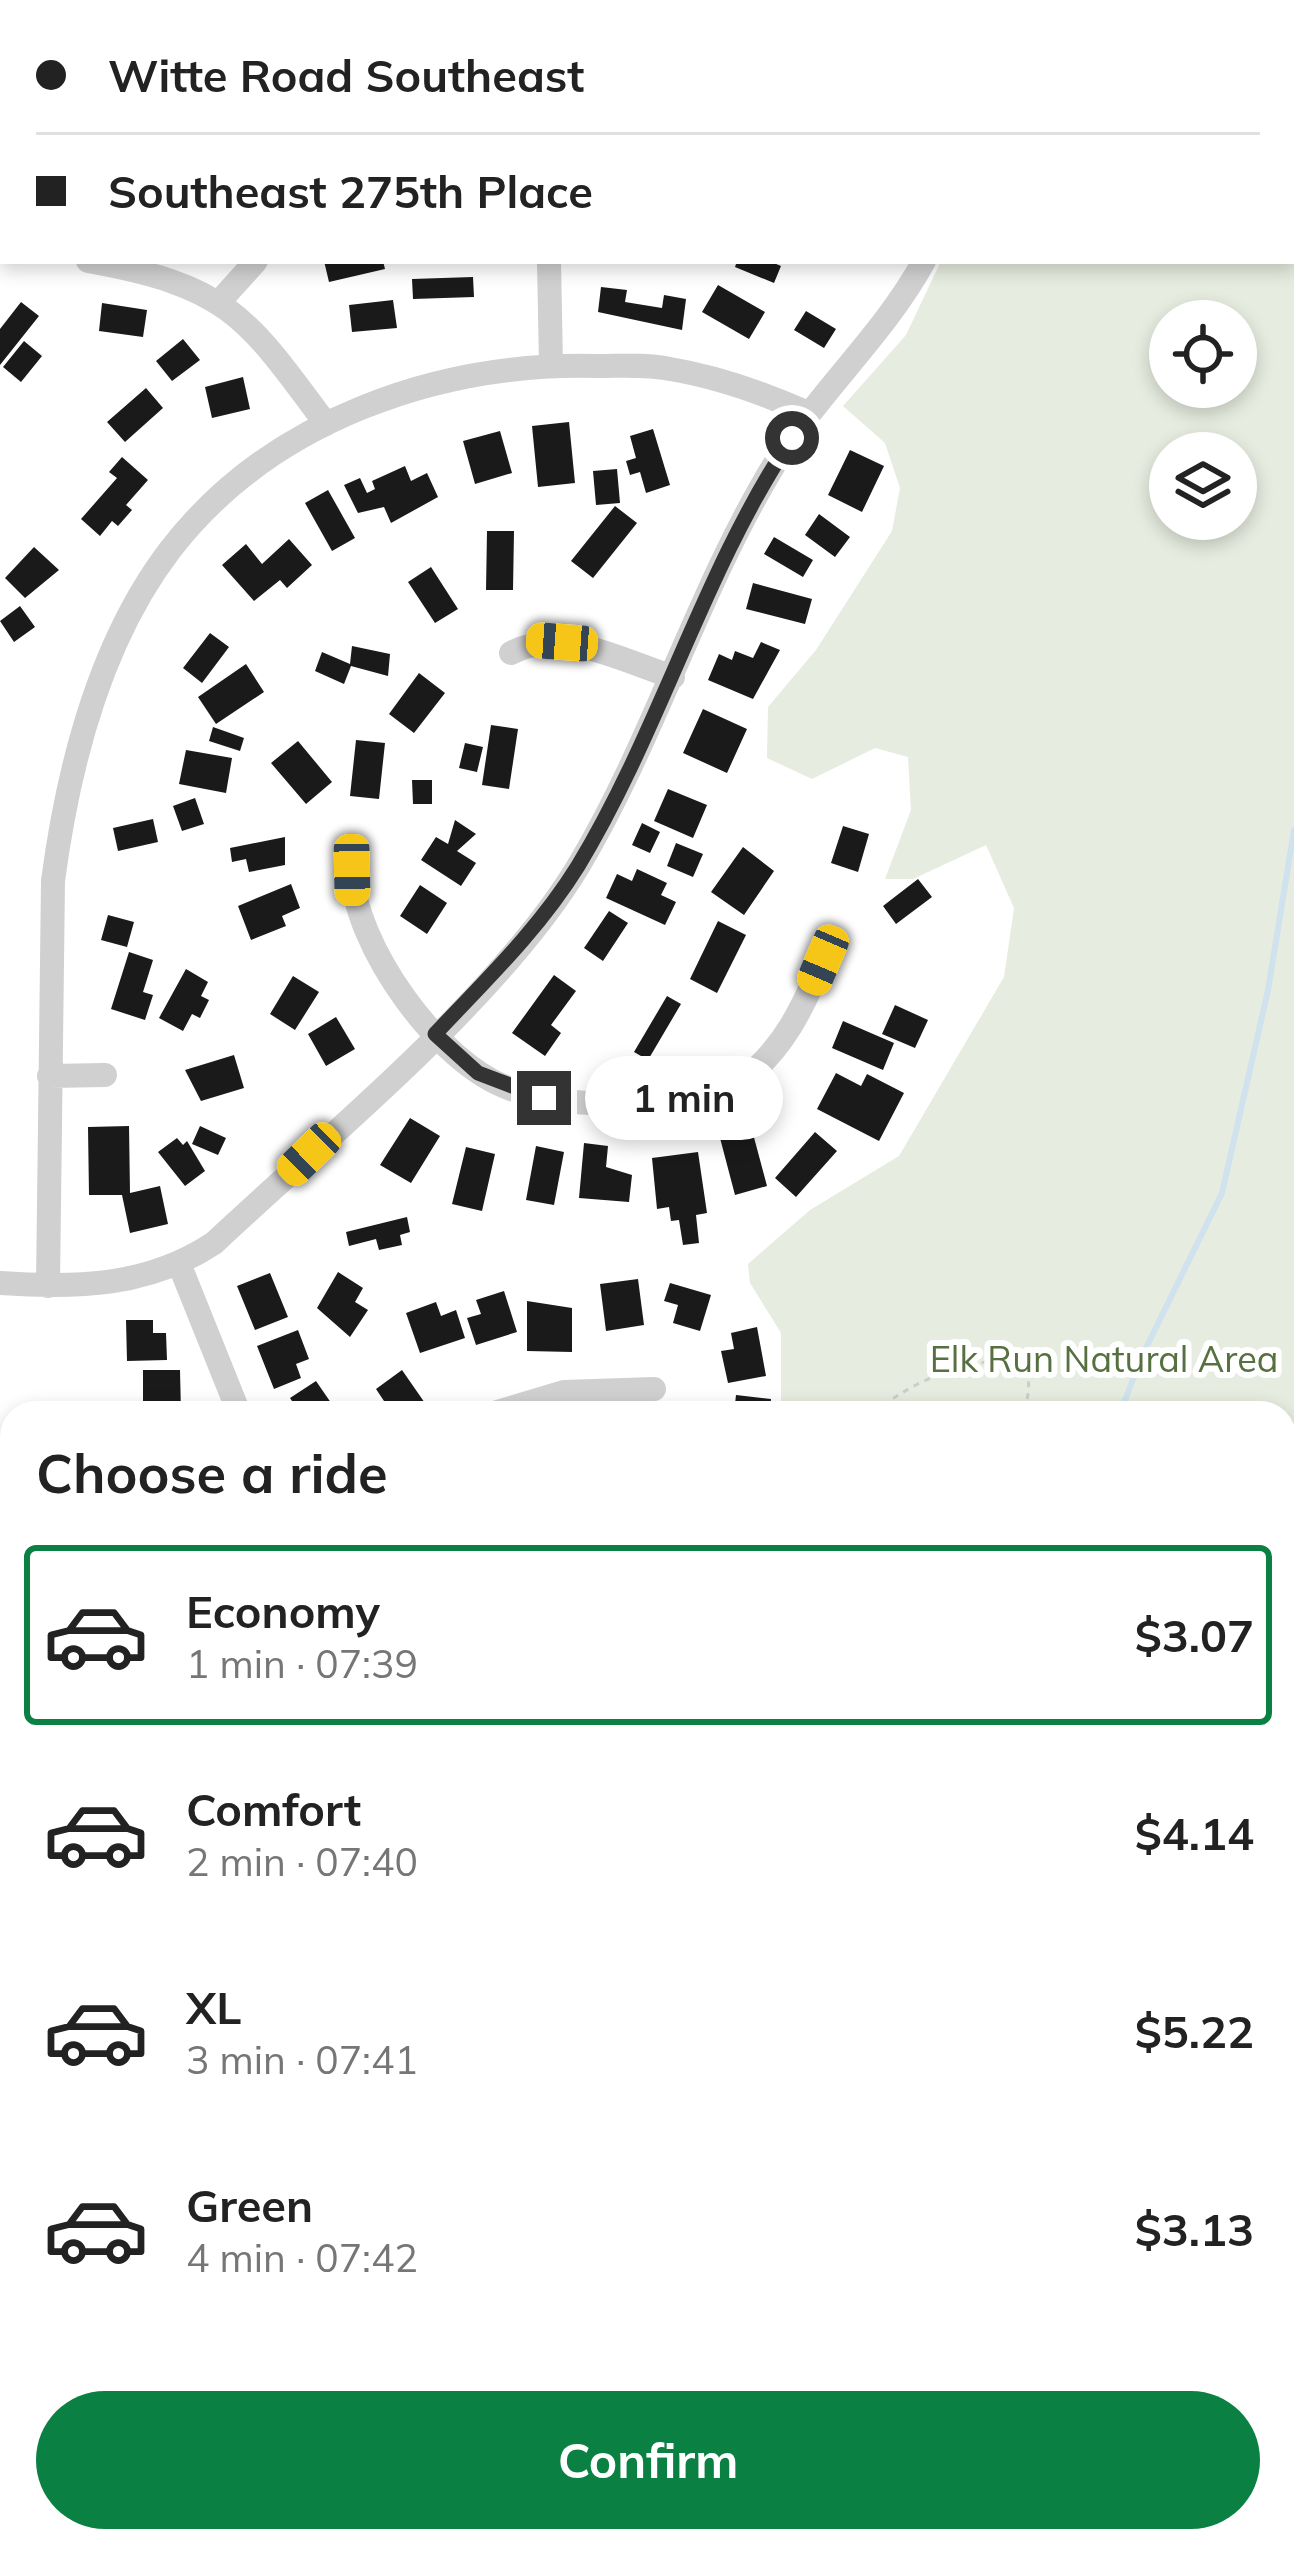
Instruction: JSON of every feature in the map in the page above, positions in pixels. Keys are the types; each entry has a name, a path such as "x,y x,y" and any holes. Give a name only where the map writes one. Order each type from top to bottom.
{"street":[{"path":"102,264 158,276 220,301 277,357 326,424"},
{"path":"220,301 253,264"},
{"path":"549,264 551,365"},
{"path":"0,1283 118,1284 180,1266 214,1244 435,1034 542,918 579,864 673,677 738,527 808,412 886,321 922,264"},
{"path":"48,1286 53,881 61,824 104,668 171,550 224,494 326,424 367,404 468,372 551,365 666,368 749,387 808,412"},
{"path":"511,652 534,640 562,642 673,677"},
{"path":"352,870 352,897 365,939 435,1034 478,1073 525,1094 575,1105 683,1101 715,1094 760,1065 784,1038 823,960"},
{"path":"49,1076 105,1075"},
{"path":"180,1266 234,1401"},
{"path":"534,1401 564,1392 654,1389"}],"path":[{"path":"891,1401 922,1380 1011,1360 1020,1362 1028,1377 1025,1401"}],"green space":[{"name":"Elk Run Natural Area","path":"940,264 1294,264 1294,1401 781,1401 781,1333 750,1283 748,1264 810,1210 899,1156 1004,977 1014,908 986,845 913,879 885,879 911,810 908,757 875,748 812,779 767,758 768,707 816,650 892,531 900,488 885,443 843,406 906,335"}],"building":[{"path":"325,264 384,264 385,269 329,282"},
{"path":"736,264 781,266 774,283"},
{"path":"473,277 474,297 413,299 412,279"},
{"path":"718,285 765,312 749,339 702,312"},
{"path":"601,287 627,290 625,302 662,308 664,295 686,299 682,330 598,312"},
{"path":"393,300 397,328 352,332 349,305"},
{"path":"21,302 39,316 0,365 0,329"},
{"path":"102,303 147,310 143,337 99,331"},
{"path":"806,311 836,329 824,348 794,330"},
{"path":"183,339 200,360 172,381 156,361"},
{"path":"24,341 42,356 21,382 3,367"},
{"path":"243,377 250,409 212,418 205,387"},
{"path":"146,388 163,408 125,442 107,422"},
{"path":"569,422 575,483 538,487 532,426"},
{"path":"653,429 670,485 646,493 640,472 630,475 626,461 636,458 630,436"},
{"path":"500,431 512,473 475,484 463,441"},
{"path":"850,450 884,466 862,512 828,495"},
{"path":"122,457 148,480 126,505 132,510 118,526 112,521 100,536 81,519 117,478 109,472"},
{"path":"405,466 411,481 427,473 438,497 391,523 384,507 358,513 344,485 360,478 367,493 375,489 372,481"},
{"path":"617,469 620,503 596,505 593,471"},
{"path":"328,490 355,538 332,551 305,503"},
{"path":"615,506 637,523 593,578 571,561"},
{"path":"819,514 850,537 835,557 805,535"},
{"path":"487,531 514,531 513,590 486,590"},
{"path":"774,537 813,560 803,577 764,554"},
{"path":"289,539 312,565 287,588 280,580 254,601 222,565 246,544 262,564"},
{"path":"34,547 59,570 25,598 5,578"},
{"path":"431,567 458,609 435,623 408,582"},
{"path":"753,583 812,599 805,624 746,609"},
{"path":"20,606 35,627 14,642 0,621"},
{"path":"210,633 229,647 202,683 183,668"},
{"path":"761,642 780,650 753,699 708,680 719,654 732,660 735,651 753,658"},
{"path":"352,646 390,654 388,676 351,666 344,684 315,671 322,652 350,664"},
{"path":"246,664 264,692 216,724 198,697"},
{"path":"419,673 445,693 414,733 389,714"},
{"path":"703,709 747,729 727,773 683,753"},
{"path":"491,725 518,729 509,789 482,785"},
{"path":"213,727 244,738 240,751 209,741"},
{"path":"356,740 385,743 379,799 350,796"},
{"path":"298,741 332,782 306,804 271,763"},
{"path":"465,743 483,747 477,772 459,768"},
{"path":"186,750 232,758 226,793 179,784"},
{"path":"412,780 432,780 432,804 413,804"},
{"path":"668,789 707,805 693,838 654,821"},
{"path":"195,798 204,824 182,831 173,806"},
{"path":"153,819 158,842 118,851 113,828"},
{"path":"455,820 476,834 457,851 476,863 461,886 421,860 436,837 448,844"},
{"path":"642,823 660,832 650,853 632,845"},
{"path":"843,826 869,834 858,872 831,863"},
{"path":"285,837 285,865 249,872 246,859 232,862 230,848"},
{"path":"676,843 703,854 693,877 667,866"},
{"path":"743,847 774,871 744,915 711,892"},
{"path":"637,869 667,883 661,895 676,902 665,925 606,898 617,874 632,881"},
{"path":"918,879 932,897 896,924 883,906"},
{"path":"291,884 300,908 282,916 286,926 251,940 238,906"},
{"path":"420,885 447,903 427,934 400,916"},
{"path":"609,911 628,923 603,961 584,948"},
{"path":"108,915 134,922 127,947 101,940"},
{"path":"718,921 746,935 717,993 690,979"},
{"path":"129,952 153,960 143,992 153,995 145,1020 111,1009"},
{"path":"186,969 208,982 201,996 209,1000 200,1018 192,1014 183,1031 159,1018"},
{"path":"554,975 576,991 551,1025 561,1033 545,1056 512,1033"},
{"path":"293,976 319,992 295,1030 270,1014"},
{"path":"667,996 681,1004 648,1060 634,1052"},
{"path":"895,1005 928,1020 915,1048 882,1034"},
{"path":"336,1017 355,1049 326,1066 308,1034"},
{"path":"843,1021 894,1043 883,1070 832,1048"},
{"path":"234,1055 244,1088 201,1101 185,1070"},
{"path":"836,1073 861,1086 867,1074 904,1093 879,1141 817,1109"},
{"path":"410,1118 440,1136 411,1183 380,1165"},
{"path":"129,1126 130,1193 160,1186 168,1224 130,1233 122,1195 89,1195 88,1127"},
{"path":"200,1126 226,1138 218,1155 192,1144"},
{"path":"752,1130 767,1186 735,1195 720,1138"},
{"path":"815,1132 837,1151 796,1197 775,1178"},
{"path":"177,1138 183,1145 187,1141 205,1171 185,1186 158,1152"},
{"path":"584,1143 608,1146 606,1167 632,1175 629,1202 579,1198"},
{"path":"536,1146 564,1152 554,1205 526,1200"},
{"path":"466,1147 495,1154 482,1211 452,1204"},
{"path":"698,1152 707,1213 696,1215 699,1243 683,1245 679,1220 671,1221 669,1207 657,1209 652,1158"},
{"path":"407,1217 410,1232 400,1235 402,1245 379,1250 376,1239 349,1246 346,1232"},
{"path":"338,1272 363,1288 355,1302 368,1310 350,1337 317,1308"},
{"path":"270,1273 288,1317 255,1330 237,1286"},
{"path":"638,1279 644,1325 606,1331 600,1284"},
{"path":"670,1283 711,1295 700,1331 673,1323 678,1305 664,1301"},
{"path":"504,1291 517,1332 476,1345 467,1318 481,1314 476,1300"},
{"path":"527,1301 572,1308 572,1352 527,1351"},
{"path":"436,1302 441,1316 456,1310 465,1338 420,1353 406,1313"},
{"path":"126,1320 153,1320 153,1333 166,1333 167,1360 127,1361"},
{"path":"757,1327 766,1376 728,1383 721,1351 734,1349 731,1333"},
{"path":"298,1330 309,1359 296,1364 301,1378 274,1389 257,1346"},
{"path":"143,1370 180,1370 181,1401 143,1401"},
{"path":"402,1370 424,1401 384,1401 376,1389"},
{"path":"316,1381 330,1401 292,1401"},
{"path":"736,1395 771,1399 771,1401 735,1401"}],"waterway":[{"path":"1125,1401 1222,1193 1268,990 1294,830"}],"route":[{"path":"544,1098 507,1088 478,1073 435,1034 542,918 579,864 673,677 738,527 792,438"}]}
